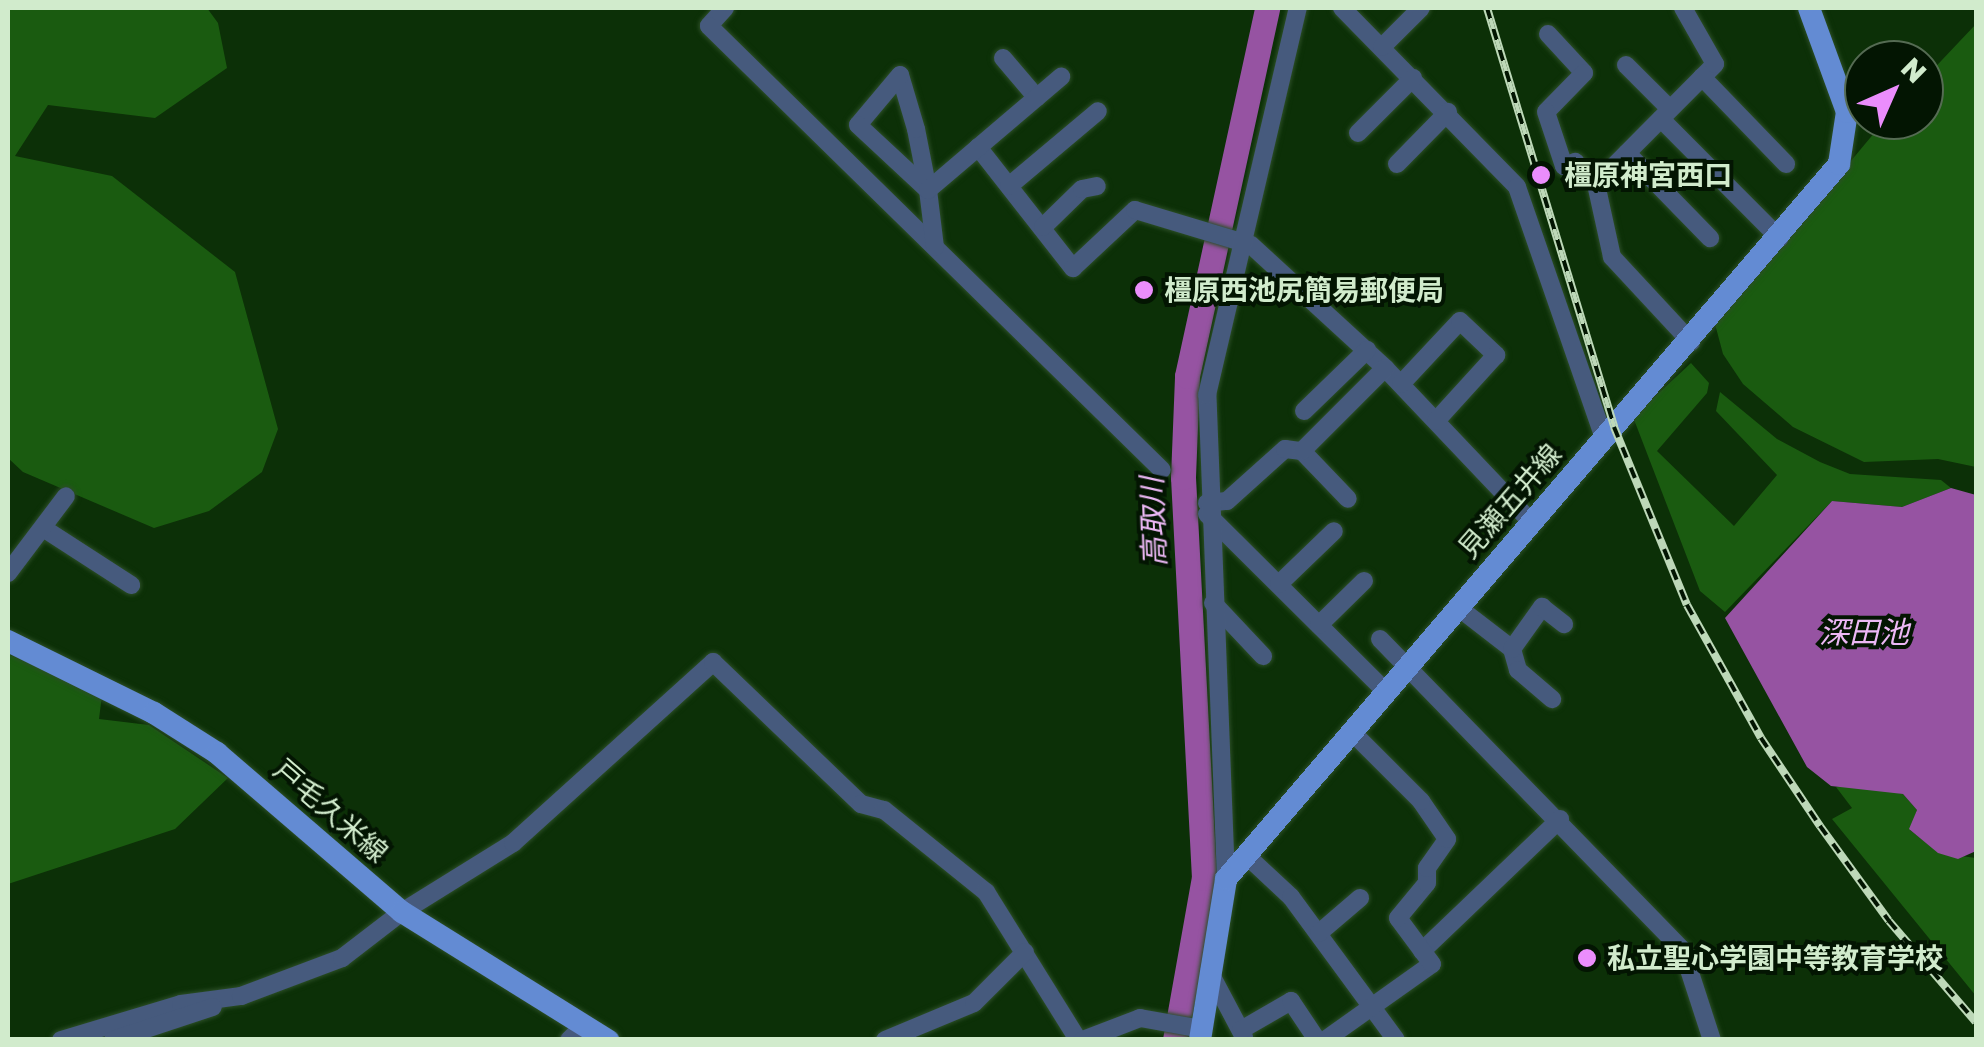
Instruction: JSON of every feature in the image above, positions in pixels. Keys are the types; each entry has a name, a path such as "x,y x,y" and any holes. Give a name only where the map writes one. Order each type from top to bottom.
{"main road":[{"name":"見瀬五井線","path":"1226,879 1531,522 1691,342 1779,238 1846,149 1844,97 1810,8"},
{"name":"戸毛久米線","path":"8,640 154,713 218,753 402,912 576,1032 608,1040"},
{"path":"1198,1032 1226,879"}],"street":[{"path":"726,8 709,26 1162,470"},
{"path":"1226,879 1207,508 1210,370 1236,237 1298,8"},
{"path":"1342,8 1448,112 1517,187 1604,438"},
{"path":"1382,47 1421,8"},
{"path":"1596,184 1715,64 1684,8"},
{"path":"1548,34 1584,73 1546,112 1564,166 1575,162 1596,184 1612,257 1691,342"},
{"path":"1003,58 1037,98"},
{"path":"1626,65 1779,238"},
{"path":"928,190 858,125 900,75 916,129 928,190 935,247"},
{"path":"928,190 1061,77"},
{"path":"1702,77 1786,164"},
{"path":"1358,132 1413,78"},
{"path":"1010,186 1098,111"},
{"path":"1397,164 1448,112"},
{"path":"978,147 1073,268 1135,210 1236,237 1385,368 1531,522"},
{"path":"1627,153 1710,238"},
{"path":"1043,227 1082,190 1097,186"},
{"path":"1401,384 1460,321 1496,356 1436,420"},
{"path":"1304,411 1366,350"},
{"path":"1302,451 1385,368"},
{"path":"1207,508 1227,501 1285,450 1302,451 1348,499"},
{"path":"8,573 66,496"},
{"path":"1207,508 1386,692"},
{"path":"43,528 131,585"},
{"path":"1279,584 1334,531"},
{"path":"1319,625 1364,582"},
{"path":"1212,603 1263,656"},
{"path":"1512,649 1542,607 1564,624"},
{"path":"1458,608 1512,649 1518,670 1552,698"},
{"path":"1380,639 1560,819 1629,901 1683,951 1712,1040"},
{"path":"113,1040 342,958 402,912 513,843 713,662 861,804 884,810 986,892 1080,1040 1140,1018 1198,1032"},
{"path":"1325,1040 1432,964 1398,918 1427,883 1426,868 1446,839 1421,801 1353,734"},
{"path":"1422,951 1560,819"},
{"path":"1247,856 1319,933 1396,1040"},
{"path":"1319,933 1360,898"},
{"path":"886,1040 974,1004 1025,952"},
{"path":"1209,971 1243,1035 1290,1001 1317,1040"},
{"path":"61,1040 181,1004 241,996"}],"green space":[{"path":"8,8 207,8 218,23 227,68 155,118 48,105 15,156 112,176 235,272 278,429 262,472 209,511 154,528 23,472 8,458"},
{"path":"1976,24 1976,467 1938,459 1864,462 1793,427 1743,384 1723,354 1715,324 1868,140 1944,140 1944,58"},
{"path":"1691,363 1709,383 1707,393 1657,451 1734,526 1777,475 1716,411 1720,392 1777,439 1820,462 1850,474 1941,480 1951,488 1902,507 1832,501 1725,612 1700,591 1633,417"},
{"path":"8,654 102,695 99,719 149,725 228,778 175,829 8,884"},
{"path":"1853,784 1903,794 1917,810 1910,830 1939,853 1976,858 1976,996 1832,819 1852,808 1836,787"}],"water":[{"name":"深田池","path":"1951,488 1976,495 1976,851 1958,859 1938,853 1909,829 1917,810 1903,794 1831,786 1807,767 1725,618 1832,501 1902,507"}],"waterway":[{"name":"高取川","path":"1175,1040 1204,878 1183,477 1187,376 1267,8"}],"railway":[{"path":"1487,8 1614,427 1687,605 1761,738 1820,826 1889,921 1976,1022"}],"place":[{"name":"橿原神宮西口","path":"1541,175"},
{"name":"橿原西池尻簡易郵便局","path":"1144,290"},
{"name":"私立聖心学園中等教育学校","path":"1587,958"}]}
